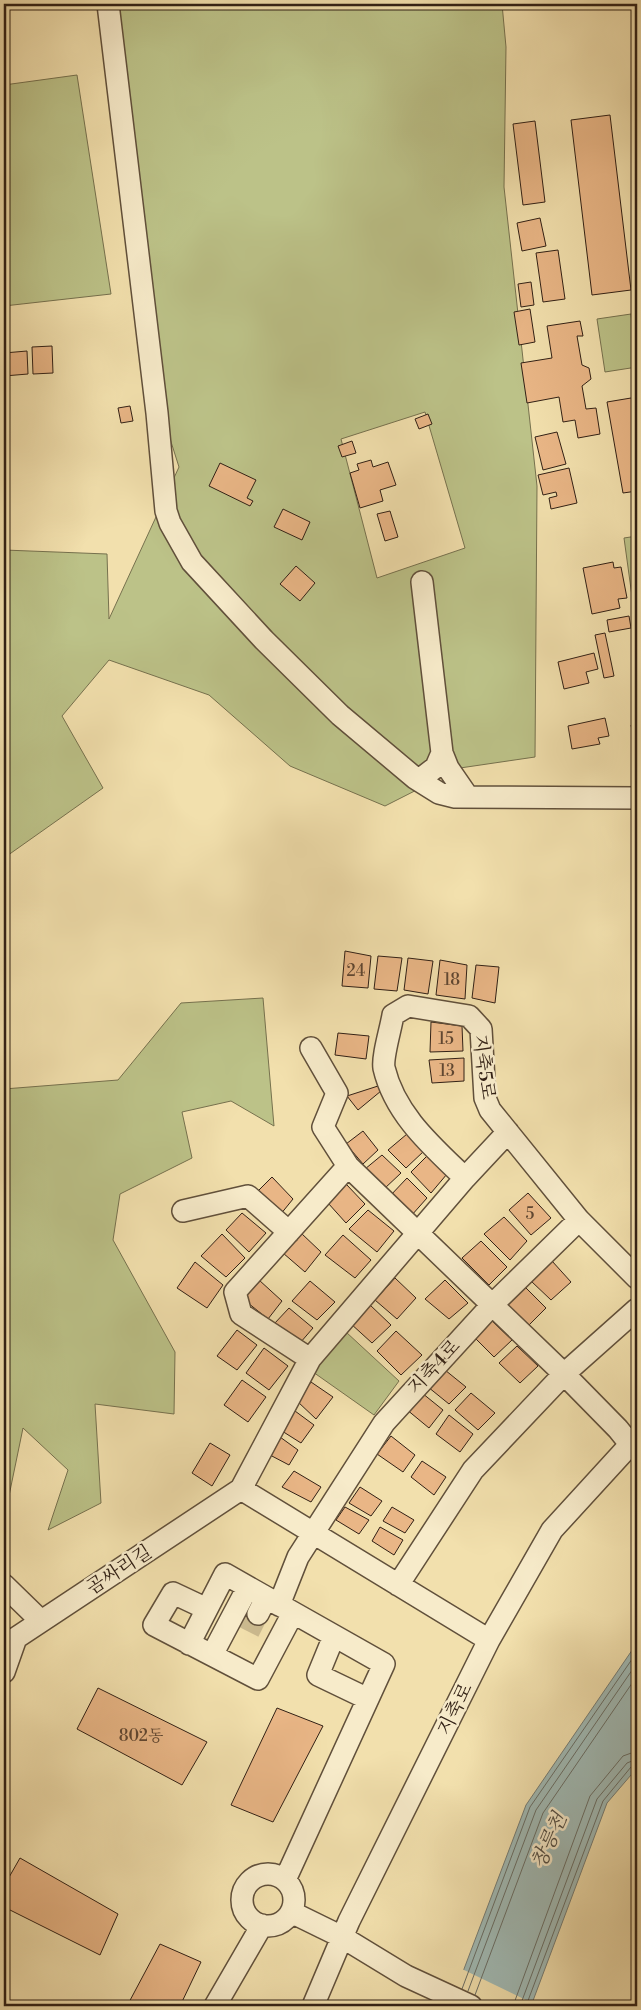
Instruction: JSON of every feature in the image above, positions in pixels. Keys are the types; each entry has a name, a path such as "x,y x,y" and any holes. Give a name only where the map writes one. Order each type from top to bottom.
{"street":[{"path":"108,4 156,404 166,511 170,523 192,562 264,640 340,715 419,780 439,793 468,797 637,798"},
{"path":"422,582 442,753 448,768 468,797"},
{"path":"419,780 436,767 442,753"},
{"name":"지축5로","path":"466,1178 418,1133 399,1104 384,1067 393,1015 408,1006 469,1016 481,1030 485,1098 490,1110 579,1220 637,1278"},
{"path":"311,1048 338,1092 324,1127 348,1166 491,1306 564,1374 618,1429 634,1440"},
{"path":"489,1640 241,1490 310,1359 508,1132"},
{"path":"310,1359 241,1314 236,1292 348,1166"},
{"path":"184,1211 248,1196 289,1232"},
{"name":"지축4로","path":"212,1655 258,1679 274,1608 298,1557 384,1422 491,1306 579,1220"},
{"path":"398,1585 473,1470 564,1374 637,1309"},
{"name":"지축로","path":"313,2006 342,1937 489,1640 552,1530 634,1440"},
{"name":"곰싸리길","path":"4,1672 16,1638 241,1490"},
{"path":"189,1644 225,1574 248,1587 274,1608 334,1636 384,1664 285,1880"},
{"path":"4,1585 41,1621"},
{"path":"207,1609 172,1592 154,1625 212,1655 248,1587"},
{"path":"334,1636 318,1675 368,1699"},
{"path":"262,1875 270,1875 285,1880 294,1896 291,1912 279,1924 262,1925 248,1916 244,1909 244,1892 248,1885 262,1875"},
{"path":"291,1912 342,1937 406,1976 471,2006"},
{"path":"215,2006 262,1925"}],"green space":[{"path":"120,4 502,4 506,47 504,187 537,486 535,757 460,768 385,806 290,766 209,695 109,660 62,716 103,788 4,858 4,550 107,554 109,619 179,467 153,385 125,159","holes":["425,412 465,548 377,578 341,439"]},
{"path":"77,75 111,294 4,306 4,85"},
{"path":"631,314 637,367 605,372 597,319"},
{"path":"637,536 637,633 624,538"},
{"path":"263,998 274,1126 231,1101 182,1112 192,1158 120,1194 113,1240 175,1352 174,1414 95,1404 101,1503 48,1530 68,1470 23,1428 4,1520 4,1089 118,1080 181,1003"},
{"path":"346,1332 399,1381 374,1415 313,1372"}],"water":[{"name":"창릉천","path":"637,1643 637,1768 607,1803 531,2006 450,2006 526,1805"}],"pier":[{"path":"462,1969 534,2004 533,2006 448,2006"}],"building":[{"path":"610,115 631,290 592,295 571,120"},
{"path":"535,121 545,202 523,205 513,124"},
{"path":"540,218 546,246 522,251 517,223"},
{"path":"558,250 565,299 543,302 536,253"},
{"path":"531,282 534,305 521,307 518,284"},
{"path":"530,309 535,342 519,345 514,312"},
{"path":"580,321 583,336 577,336 582,365 589,368 591,379 582,386 586,409 596,408 600,434 578,438 575,420 563,422 559,397 527,403 521,363 552,358 547,326"},
{"path":"52,346 53,373 33,374 32,347"},
{"path":"27,351 28,374 4,376 4,353"},
{"path":"637,397 637,491 623,493 607,402"},
{"path":"130,406 133,421 121,423 118,408"},
{"path":"428,414 432,424 419,429 415,419"},
{"path":"557,432 566,464 543,470 535,437"},
{"path":"352,441 356,453 342,457 338,446"},
{"path":"371,460 373,467 388,462 396,485 380,490 383,501 360,508 350,473 359,470 357,464"},
{"path":"220,463 256,480 247,498 253,501 250,506 209,486"},
{"path":"569,468 577,503 551,509 549,498 557,496 556,492 543,495 538,475"},
{"path":"283,509 310,522 302,540 274,527"},
{"path":"390,511 398,537 385,541 377,514"},
{"path":"613,562 614,568 621,567 627,598 618,599 620,608 592,614 583,568"},
{"path":"296,566 315,583 300,601 280,584"},
{"path":"629,616 631,628 609,632 607,620"},
{"path":"605,633 614,676 604,678 595,635"},
{"path":"594,653 598,669 586,672 589,683 564,689 558,662"},
{"path":"605,718 609,736 598,738 600,744 572,749 568,726"},
{"path":"637,724 637,752 636,752 631,725"},
{"path":"345,951 371,956 368,988 342,986"},
{"path":"378,956 402,958 397,991 374,989"},
{"path":"408,958 433,961 428,994 404,990"},
{"path":"440,960 467,965 465,999 436,995"},
{"path":"476,965 499,967 495,1003 472,998"},
{"path":"431,1022 462,1026 463,1051 430,1052"},
{"path":"338,1033 369,1036 366,1059 335,1055"},
{"path":"464,1058 464,1081 432,1083 429,1060"},
{"path":"378,1086 381,1091 358,1110 347,1096"},
{"path":"363,1131 378,1150 363,1164 346,1144"},
{"path":"407,1134 424,1151 406,1168 388,1150"},
{"path":"382,1155 401,1173 384,1189 365,1169"},
{"path":"428,1155 447,1174 431,1193 411,1172"},
{"path":"272,1177 293,1199 280,1215 257,1192"},
{"path":"407,1178 427,1198 411,1216 389,1197"},
{"path":"346,1184 365,1204 346,1223 328,1203"},
{"path":"528,1193 551,1218 531,1235 509,1210"},
{"path":"368,1210 394,1231 377,1252 349,1229"},
{"path":"242,1213 266,1233 249,1252 226,1230"},
{"path":"504,1217 527,1241 510,1260 484,1234"},
{"path":"301,1233 321,1252 305,1272 283,1253"},
{"path":"222,1234 245,1258 226,1277 201,1256"},
{"path":"343,1235 371,1260 355,1278 325,1255"},
{"path":"481,1241 507,1267 489,1285 462,1258"},
{"path":"552,1261 571,1282 551,1300 531,1281"},
{"path":"195,1262 223,1285 207,1308 177,1288"},
{"path":"395,1278 416,1298 397,1319 375,1300"},
{"path":"259,1280 282,1301 268,1319 243,1299"},
{"path":"445,1280 468,1303 449,1319 425,1299"},
{"path":"310,1281 335,1302 317,1320 292,1301"},
{"path":"525,1287 546,1308 528,1326 505,1304"},
{"path":"369,1304 391,1325 372,1343 350,1323"},
{"path":"289,1308 313,1328 300,1343 274,1324"},
{"path":"492,1321 512,1340 494,1357 475,1338"},
{"path":"237,1330 257,1345 237,1370 217,1356"},
{"path":"396,1331 422,1355 401,1375 377,1351"},
{"path":"517,1346 538,1366 520,1383 499,1363"},
{"path":"264,1348 288,1366 269,1390 246,1373"},
{"path":"445,1370 466,1387 449,1404 428,1387"},
{"path":"242,1380 266,1397 248,1422 224,1405"},
{"path":"311,1382 333,1397 316,1419 297,1401"},
{"path":"422,1393 443,1410 429,1428 406,1409"},
{"path":"471,1393 495,1413 478,1430 455,1410"},
{"path":"295,1411 314,1425 301,1443 282,1431"},
{"path":"449,1415 473,1434 460,1452 436,1434"},
{"path":"391,1436 415,1455 403,1472 377,1454"},
{"path":"280,1437 298,1450 289,1465 270,1455"},
{"path":"210,1443 230,1455 212,1486 192,1473"},
{"path":"422,1461 446,1477 434,1495 411,1477"},
{"path":"294,1471 321,1487 311,1502 282,1487"},
{"path":"360,1487 382,1501 371,1516 349,1503"},
{"path":"345,1507 369,1520 359,1534 336,1520"},
{"path":"392,1507 414,1520 405,1533 383,1521"},
{"path":"380,1527 403,1540 394,1555 372,1541"},
{"path":"98,1688 207,1742 182,1785 77,1729"},
{"path":"277,1708 323,1726 273,1822 231,1805"},
{"path":"20,1858 118,1914 100,1955 4,1907 4,1886"},
{"path":"160,1944 201,1962 180,2006 127,2006"}],"tunnel":[{"path":"249,1632 258,1614"}]}
